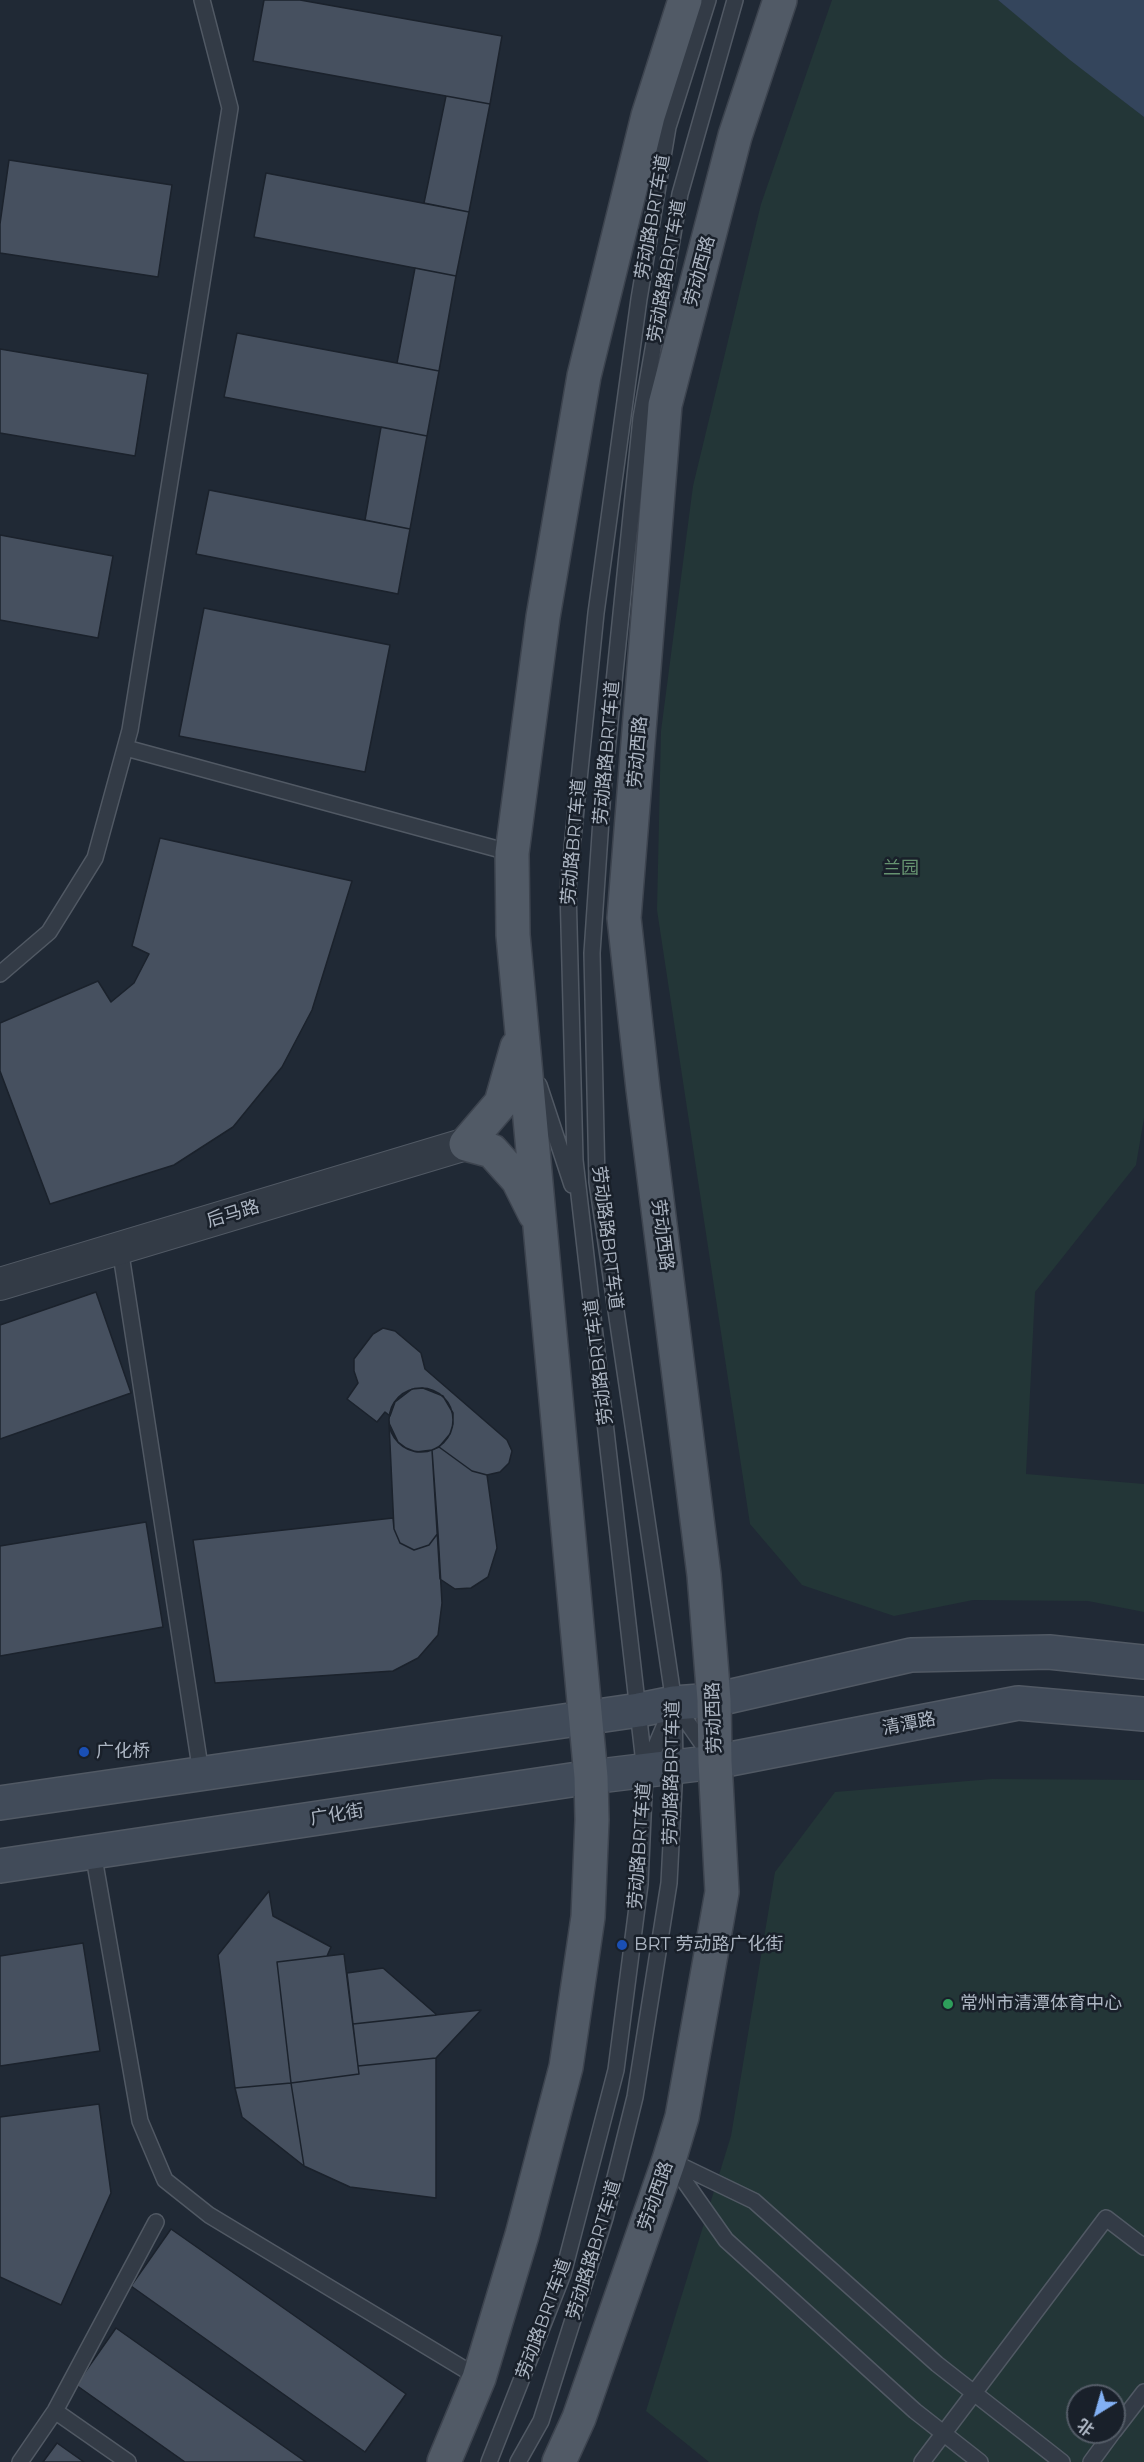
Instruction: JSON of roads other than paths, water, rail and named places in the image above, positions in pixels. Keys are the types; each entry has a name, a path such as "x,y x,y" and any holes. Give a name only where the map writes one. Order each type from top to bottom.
{"main road":[{"path":"444,2462 479,2378 522,2235 566,2067 588,1917 592,1820 591,1777 513,935 512,853 543,618 584,376 651,105 685,0"},
{"name":"劳动西路","path":"559,2462 579,2418 682,2117 722,1892 714,1700 704,1575 643,1089 624,918 665,405 735,136 780,0"},
{"path":"522,1031 501,1103 466,1144 492,1151 518,1180 540,1222"},
{"path":"0,1803 674,1703 714,1700 911,1654 1049,1652 1144,1662"},
{"name":"清潭路","path":"660,1769 715,1762 1018,1703 1144,1714"},
{"name":"广化街","path":"0,1866 591,1777 660,1769"}],"street":[{"name":"后马路","path":"0,1284 466,1144"}],"lane":[{"path":"0,974 49,932 95,858 126,748 230,108 202,0"},
{"name":"劳动路BRT车道","path":"489,2462 563,2274 616,2070 640,1884 660,1769 639,1710 575,1160 568,888 596,613 639,299 668,127 708,0"},
{"name":"劳动路路BRT车道","path":"518,2462 541,2421 605,2218 635,2097 669,1883 660,1769 674,1703 597,1182 592,953 603,790 641,418 680,194 735,0"},
{"path":"126,748 512,853"},
{"path":"522,1031 583,1220"},
{"path":"120,1248 201,1773"},
{"path":"674,1703 715,1762"},
{"path":"660,1769 674,1703"},
{"path":"93,1852 140,2121 165,2180 209,2215 479,2378"},
{"path":"669,2160 754,2200 937,2364 1062,2462"},
{"path":"669,2160 726,2240 915,2411 980,2462"},
{"path":"922,2462 1106,2218 1144,2247"},
{"path":"20,2462 55,2410 156,2222"},
{"path":"1126,2416 1144,2392"},
{"path":"55,2410 128,2462"},
{"path":"1091,2462 1105,2444"}],"water":[{"path":"998,0 1144,0 1144,117 1070,60"}],"place":[{"name":"广化桥","path":"84,1752"},
{"name":"BRT 劳动路广化街","path":"622,1945"},
{"name":"常州市清潭体育中心","path":"948,2004"}],"park label":[{"name":"兰园","path":"901,869"}]}
